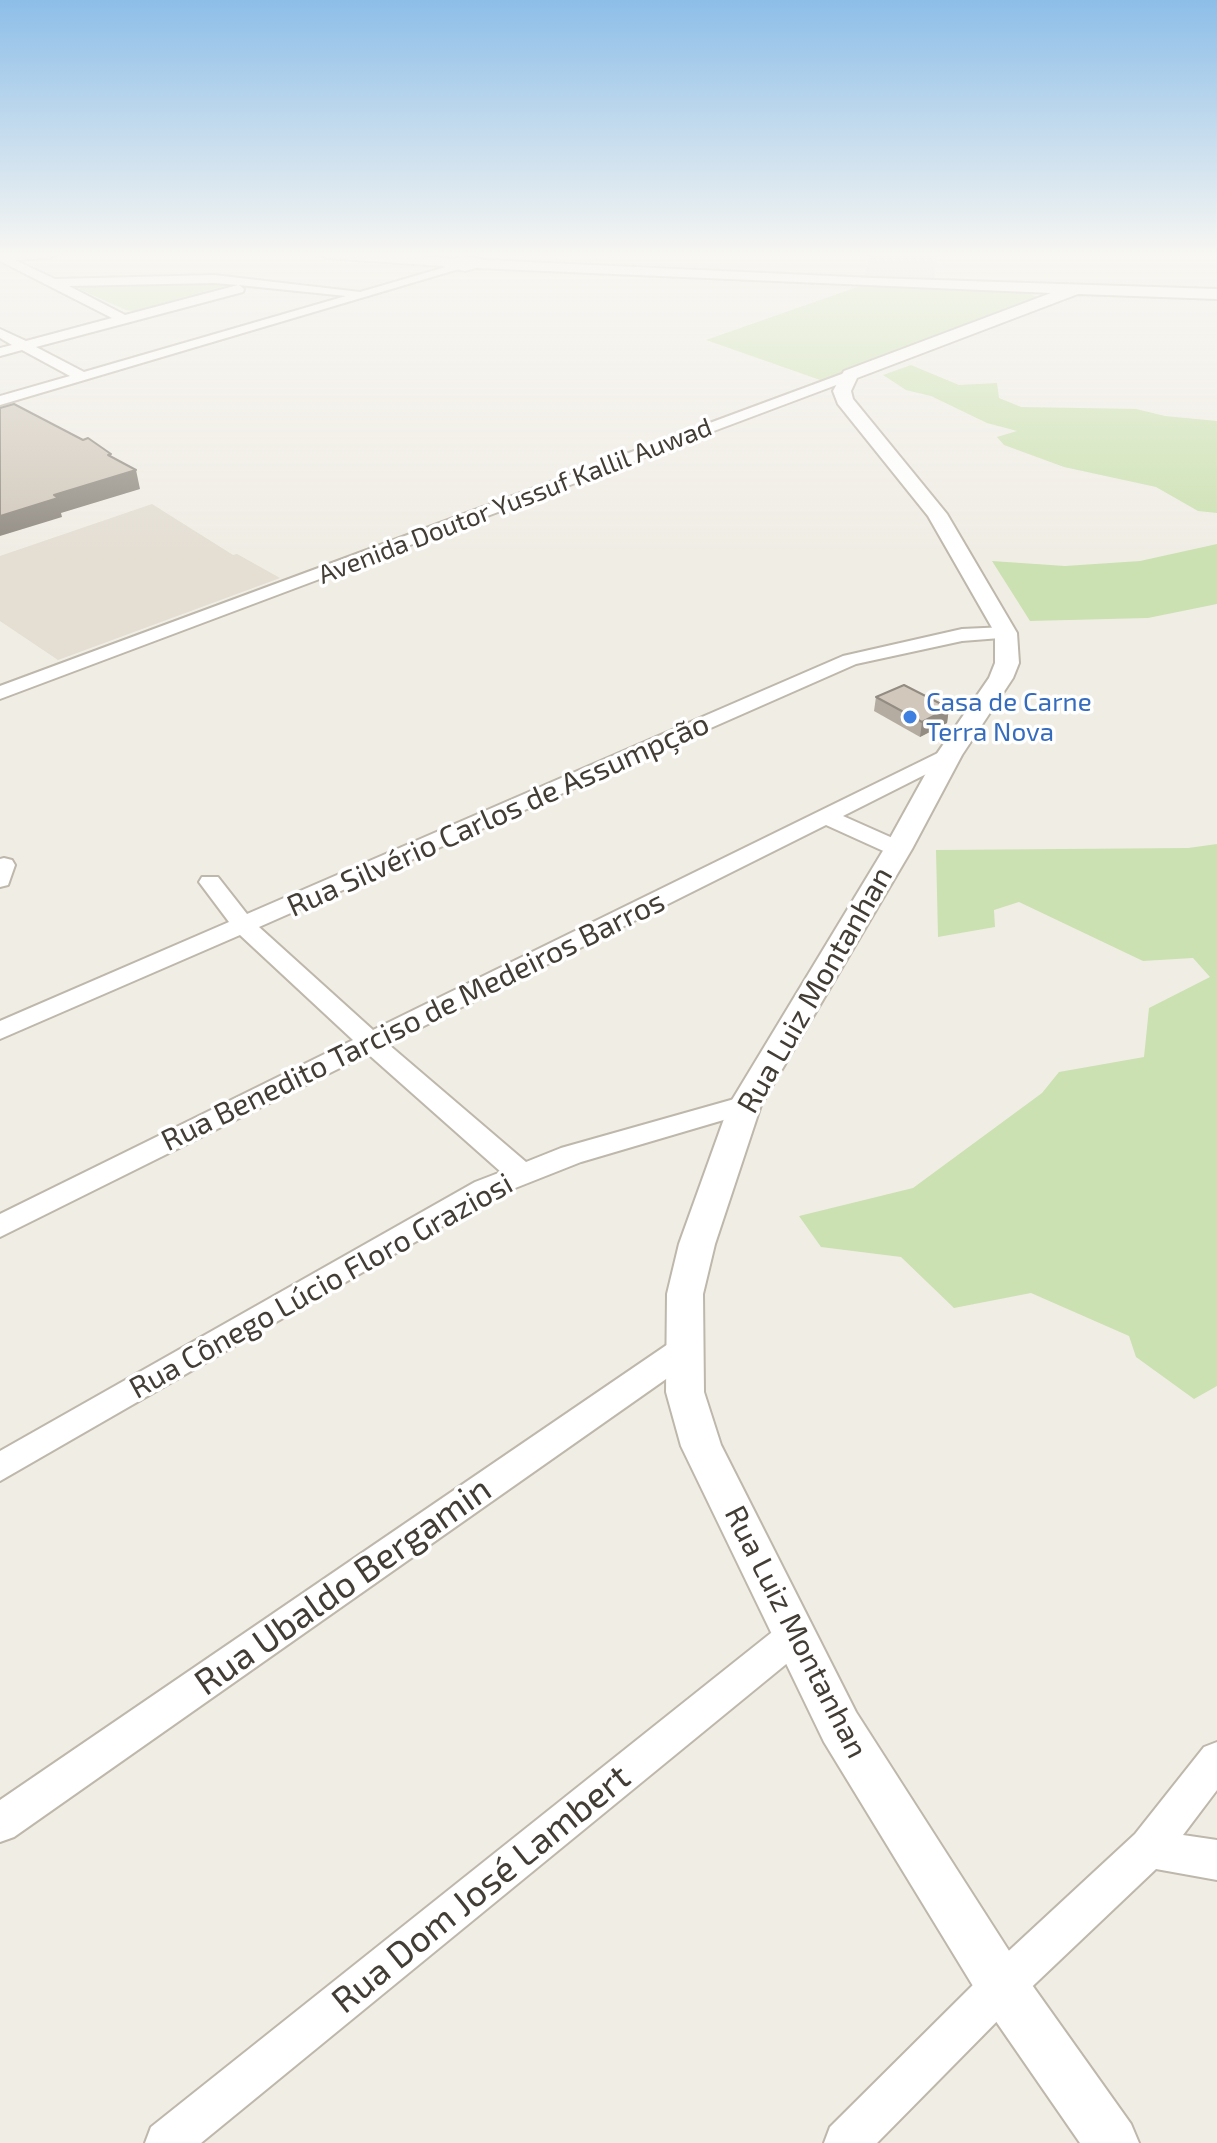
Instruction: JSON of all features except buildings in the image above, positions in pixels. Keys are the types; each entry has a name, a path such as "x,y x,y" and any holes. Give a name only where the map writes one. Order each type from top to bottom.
{"street":[{"path":"38,353 83,377"},
{"path":"0,401 165,353"},
{"name":"Avenida Doutor Yussuf Kallil Auwad","path":"0,693 908,353"},
{"path":"850,375 842,391 844,400 928,501 1006,633"},
{"name":"Rua Luiz Montanhan","path":"1006,633 1008,651 1001,678 949,755 898,849 745,1105 697,1244 685,1294 685,1392 701,1446 840,1727 1002,1986 1112,2143"},
{"name":"Rua Silvério Carlos de Assumpção","path":"0,1031 850,660 962,635 1006,633"},
{"name":"Rua Benedito Tarciso de Medeiros Barros","path":"0,1226 949,755"},
{"path":"827,817 898,849"},
{"path":"210,882 244,926 370,1042 522,1174"},
{"name":"Rua Cônego Lúcio Floro Graziosi","path":"0,1467 485,1189 571,1155 745,1105"},
{"name":"Rua Ubaldo Bergamin","path":"0,1823 685,1349"},
{"name":"Rua Dom José Lambert","path":"167,2143 794,1636"},
{"path":"846,2143 1002,1986 1149,1848 1217,1760"},
{"path":"1149,1848 1217,1860"}],"shaded area":[{"path":"152,504 233,555 237,554 280,578 58,660 0,621 0,556"}],"green space":[{"path":"743,353 898,353 823,381"},
{"path":"911,365 959,385 997,383 999,398 1021,407 1136,409 1165,416 1217,421 1217,513 1198,511 1156,487 1064,467 1004,445 997,437 1017,431 987,423 931,396 906,390 883,375"},
{"path":"1217,544 1217,604 1148,618 1030,621 992,561 1065,566 1140,561"},
{"path":"1217,844 1217,1386 1194,1399 1136,1357 1129,1336 1031,1293 954,1308 901,1257 821,1247 799,1216 913,1188 1042,1093 1059,1072 1144,1057 1149,1008 1210,977 1193,958 1143,961 1019,902 994,910 995,927 938,937 936,850 1188,848"}],"place":[{"name":"Casa de Carne Terra Nova","path":"910,717"}]}
